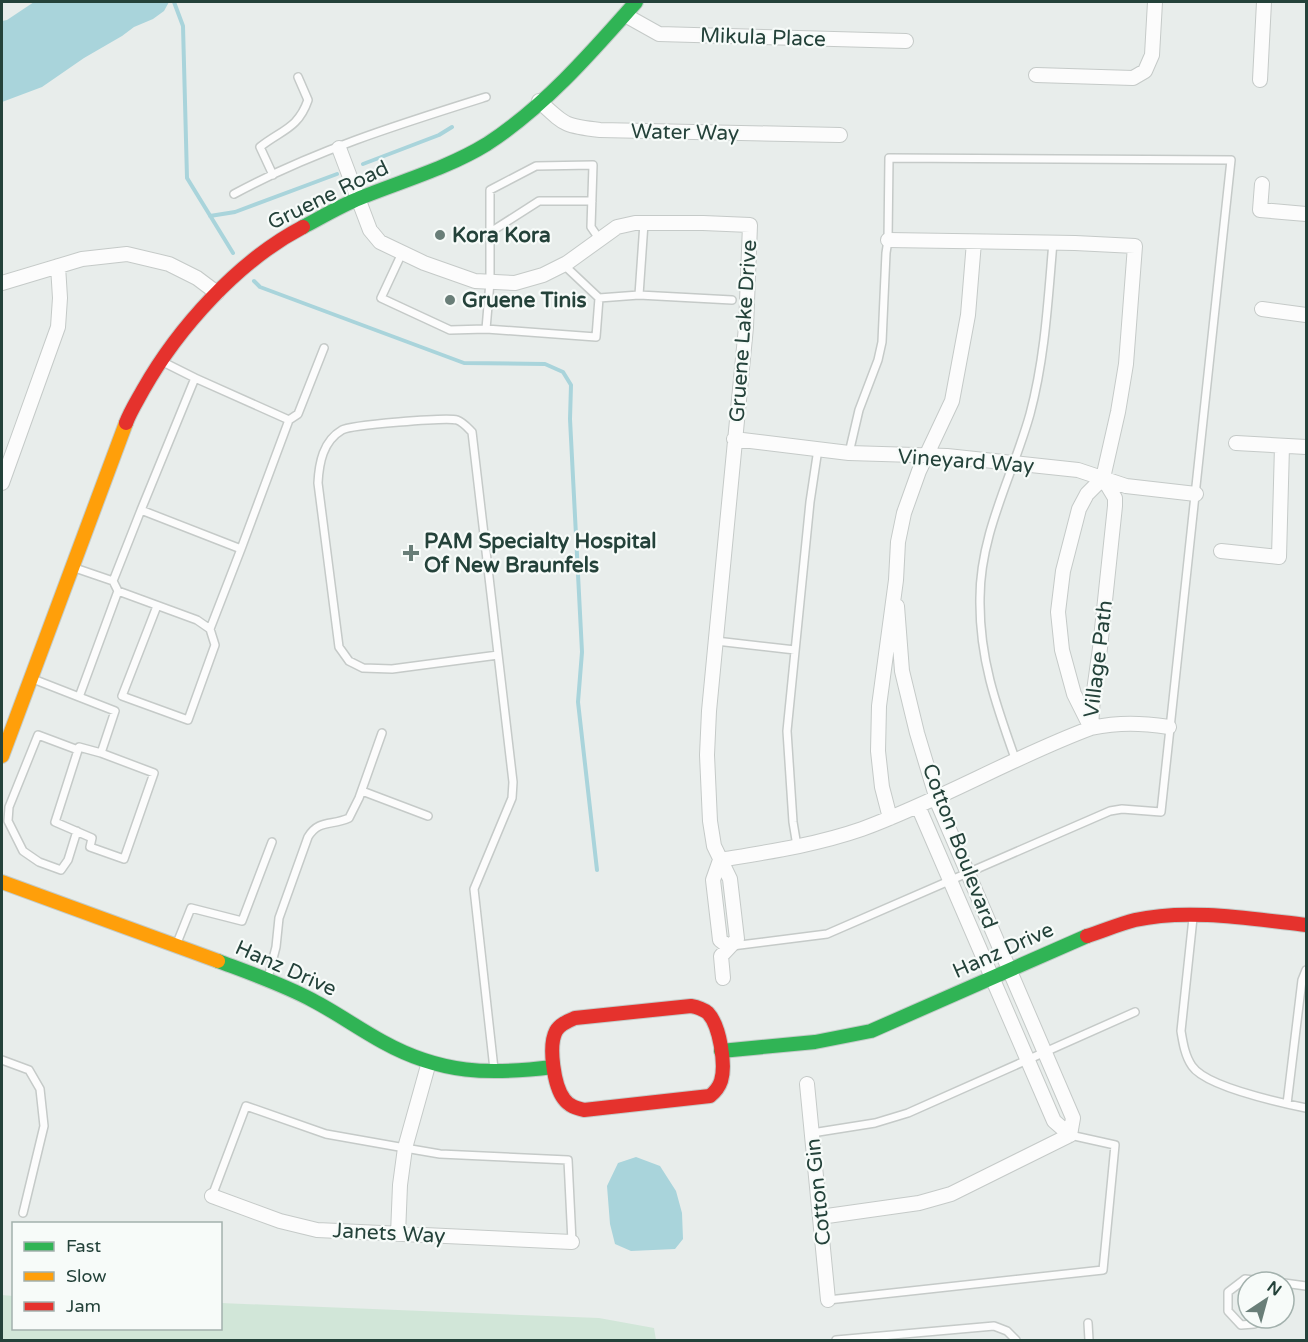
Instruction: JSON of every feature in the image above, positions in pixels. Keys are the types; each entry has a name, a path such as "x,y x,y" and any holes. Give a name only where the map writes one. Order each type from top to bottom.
{"street":[{"name":"Gruene Road","path":"2,756 128,418 161,361 198,312 260,254 286,236 357,199 447,164 485,145 518,122 569,74 636,2"},
{"path":"1036,75 1133,78 1145,71 1152,55 1155,2"},
{"path":"1260,81 1264,2"},
{"name":"Mikula Place","path":"625,15 659,34 906,42"},
{"name":"Water Way","path":"539,100 558,120 571,126 591,129 636,132 840,135"},
{"name":"Gruene Lake Drive","path":"339,148 370,231 380,242 402,253 475,281 515,283 543,275 564,265 617,227 634,223 750,225 746,327 709,711 707,754 710,821 714,846 720,860 713,880 720,940 729,947"},
{"path":"1262,184 1260,210 1306,214"},
{"name":"Village Path","path":"888,240 1053,242 1135,246 1126,364 1118,412 1103,478 1087,494 1078,509 1063,571 1058,612 1062,650 1074,694 1091,728"},
{"name":"Cotton Boulevard","path":"890,818 882,787 878,751 878,717 886,639 896,580 898,542 904,513 955,391 968,315 974,242"},
{"path":"2,283 82,259 127,254 169,264 197,278 217,293"},
{"path":"2,483 58,327 60,297 58,266"},
{"path":"1262,309 1306,315"},
{"name":"Vineyard Way","path":"734,439 849,453 927,456 1078,470 1126,486 1196,494"},
{"path":"1236,443 1306,447"},
{"path":"1221,551 1279,557 1282,446"},
{"name":"Village Path","path":"1091,728 1115,506 1115,498 1103,478"},
{"name":"Cotton Boulevard","path":"896,580 902,671 917,733 939,806 1073,1119 1070,1135"},
{"path":"720,860 831,839 890,818 1091,728 1115,723 1169,727"},
{"name":"Cotton Boulevard","path":"918,806 1054,1121 1070,1135"},
{"name":"Hanz Drive","path":"2,882 176,945 313,1000 382,1042 429,1062 469,1071 495,1072 554,1067"},
{"name":"Hanz Drive","path":"721,1051 785,1045 871,1031 1084,937 1154,917 1230,916 1306,925"},
{"path":"723,978 721,956 729,947"},
{"path":"691,1006 704,1009 714,1021 721,1051 721,1082 710,1096 584,1110 571,1106 562,1098 553,1053 556,1031 565,1022 575,1018 691,1006"},
{"path":"398,1234 400,1185 405,1148 429,1062"},
{"name":"Cotton Gin","path":"807,1084 828,1300"},
{"path":"820,1217 919,1203 951,1194 1070,1135"},
{"name":"Janets Way","path":"212,1196 297,1227 572,1242"}],"lane":[{"path":"273,175 260,147 286,131 305,109 308,100 298,77"},
{"name":"Gruene Road","path":"234,195 273,175 391,127 486,97"},
{"path":"729,947 827,934 1110,811 1122,809 1161,812 1231,160 889,158 888,240 882,342 878,360 859,410 849,453"},
{"path":"486,329 490,282 490,190 536,166 593,165 591,227 600,240"},
{"path":"489,234 539,201 592,201"},
{"path":"639,295 644,223"},
{"path":"1016,761 989,684 983,654 980,597 991,530 1002,491 1014,464 1039,376 1053,242"},
{"path":"402,253 381,298 450,330 486,329 596,337 599,298"},
{"path":"564,265 599,298 639,295 732,300"},
{"path":"210,629 290,420 298,414 324,348"},
{"path":"161,361 290,420"},
{"path":"113,581 195,378"},
{"path":"495,1072 474,889 512,798 513,782 472,432 458,420 436,418 343,429 328,443 319,463 318,483 339,647 350,661 363,668 392,669 498,655"},
{"path":"797,846 793,822 787,731 818,449"},
{"path":"141,510 241,549"},
{"path":"72,567 113,581 118,591 197,620 210,629 215,645 188,720 122,696 157,606"},
{"path":"79,697 118,591"},
{"path":"716,641 795,650"},
{"path":"30,678 115,711 101,753"},
{"path":"267,981 276,947 279,918 308,837 313,829 324,823 336,824 350,818 382,733"},
{"path":"77,831 68,860 61,870 39,862 23,851 8,821 9,807 38,735 78,750"},
{"path":"79,747 101,753 154,773 124,860 90,847 92,838 55,822 79,747"},
{"path":"362,791 428,816"},
{"path":"176,945 191,908 242,921 272,842"},
{"path":"1193,916 1180,1031 1184,1049 1193,1068 1205,1077 1258,1098 1306,1108"},
{"path":"1287,1104 1302,980 1306,970"},
{"path":"812,1133 875,1124 908,1113 1135,1012"},
{"path":"2,1060 29,1070 40,1089 44,1126 23,1212"},
{"path":"212,1196 246,1106 326,1134 440,1154 568,1160 572,1242"},
{"path":"828,1300 1103,1270 1115,1145 1070,1135"},
{"path":"1236,1286 1228,1292 1227,1311 1236,1320"},
{"path":"1088,1323 1089,1341"},
{"path":"836,1341 994,1326 1007,1331 1016,1341"},
{"path":"940,1331 941,1341"}],"green space":[{"path":"2,1295 12,1296 12,1330 222,1330 222,1303 599,1318 654,1328 656,1340 2,1340"}],"water":[{"path":"34,2 169,2 164,11 153,19 134,27 42,87 2,102 2,21"},
{"path":"636,1157 660,1166 676,1191 682,1213 683,1239 675,1249 631,1251 615,1244 610,1224 607,1186 618,1163"}],"waterway":[{"path":"174,2 183,26 187,178 233,253"},
{"path":"363,164 439,135 452,127"},
{"path":"210,216 235,212 337,174"},
{"path":"254,281 260,287 464,363 545,364 563,372 571,385 570,419 582,652 578,702 597,870"}],"traffic: fast":[{"path":"303,227 353,201 441,167 487,144 547,96 584,60 636,2"},
{"path":"721,1051 815,1042 871,1031 1087,936"},
{"path":"218,961 301,994 383,1042 425,1061 486,1071 553,1067"}],"traffic: slow":[{"path":"2,756 126,423"},
{"path":"2,882 218,961"}],"traffic: jam":[{"path":"126,423 157,367 192,320 233,277 255,258 303,227"},
{"path":"1087,936 1135,920 1176,915 1220,916 1306,925"},
{"path":"691,1006 708,1013 716,1027 721,1046 723,1065 721,1081 710,1096 584,1110 570,1105 564,1099 557,1085 552,1056 556,1031 562,1025 575,1018 691,1006"}],"place":[{"name":"Kora Kora","path":"440,235"},
{"name":"Gruene Tinis","path":"450,300"},
{"name":"PAM Specialty Hospital Of New Braunfels","path":"411,553"}]}
